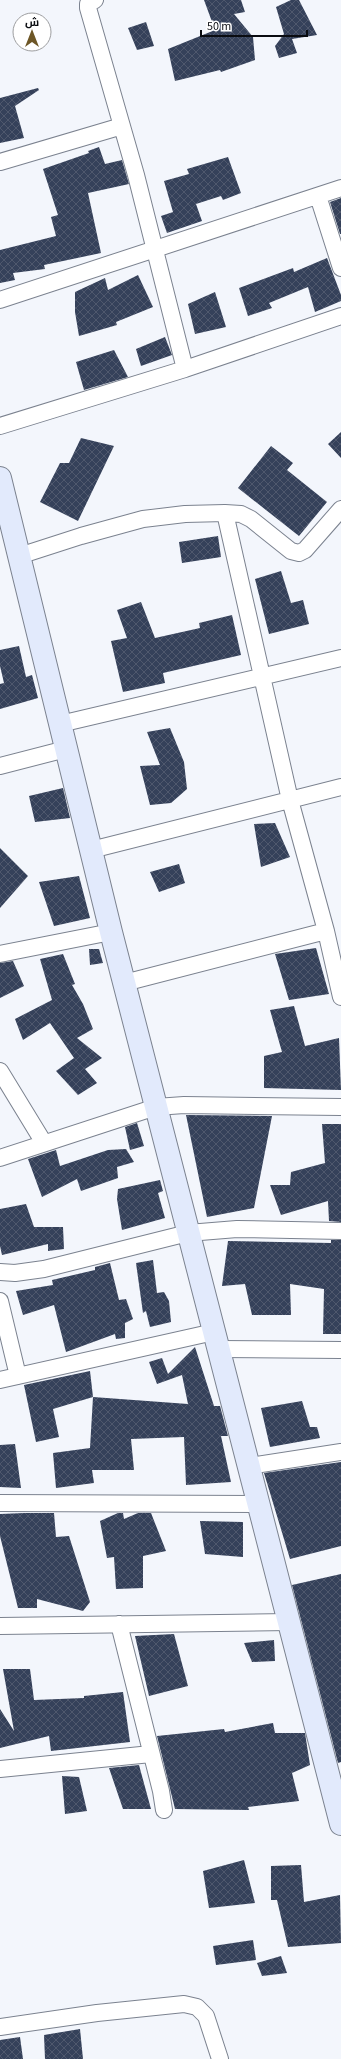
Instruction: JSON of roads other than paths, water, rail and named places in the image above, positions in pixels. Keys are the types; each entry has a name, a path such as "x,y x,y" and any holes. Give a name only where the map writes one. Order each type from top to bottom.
{"street":[{"path":"95,0 88,4 88,8 122,126 185,369"},
{"path":"0,162 122,126"},
{"path":"0,300 341,188"},
{"path":"318,196 341,268"},
{"path":"0,426 185,369 341,316"},
{"path":"0,478 111,932 341,1824"},
{"path":"19,556 80,536 143,519 185,514 225,513 241,514 251,519 291,551 299,552 305,550 341,509"},
{"path":"225,513 290,800 326,931 341,997"},
{"path":"60,724 341,658"},
{"path":"0,766 66,749"},
{"path":"91,850 341,787"},
{"path":"124,983 326,931"},
{"path":"0,954 111,932"},
{"path":"0,1071 44,1143"},
{"path":"0,1158 156,1107 184,1105 341,1106"},
{"path":"0,1272 15,1273 44,1269 188,1233 238,1229 341,1231"},
{"path":"0,1301 18,1376"},
{"path":"0,1380 216,1341 341,1350"},
{"path":"248,1466 341,1452"},
{"path":"0,1503 258,1504"},
{"path":"0,1626 289,1622"},
{"path":"119,1624 164,1810"},
{"path":"0,1769 151,1754"},
{"path":"0,2028 97,2013 184,2004 197,2007 206,2016 220,2059"}]}
